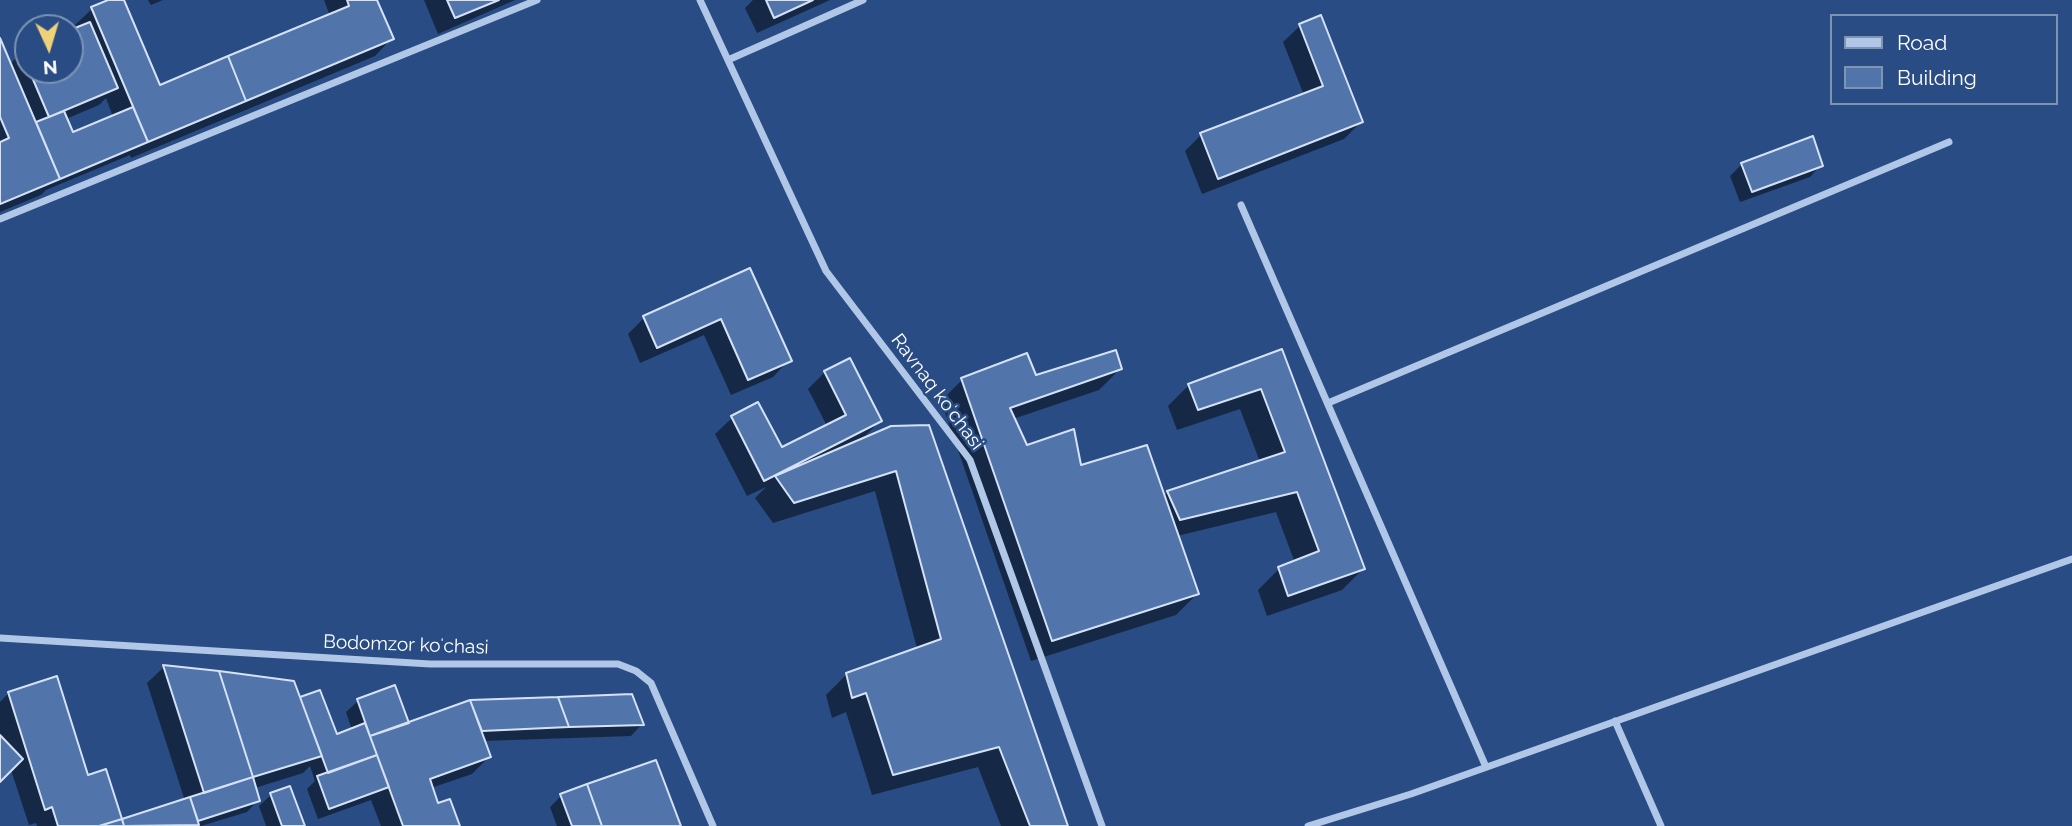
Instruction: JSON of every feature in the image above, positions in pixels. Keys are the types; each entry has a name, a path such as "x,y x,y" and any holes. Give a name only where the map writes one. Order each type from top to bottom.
{"street":[{"path":"0,219 537,0"},
{"name":"Ravnaq koʻchasi","path":"700,0 826,271 971,460 1102,826"},
{"path":"728,60 863,0"},
{"path":"1328,403 1949,142"},
{"path":"1241,205 1486,767"},
{"path":"1308,826 1411,794 2072,559"},
{"name":"Bodomzor koʻchasi","path":"0,638 430,664 618,663 636,671 651,683 713,826"},
{"path":"1615,721 1661,826"}],"building":[{"path":"108,0 124,0 160,85 228,56 246,101 148,142 91,7"},
{"path":"347,0 377,0 394,39 246,101 228,56 349,6"},
{"path":"447,0 499,0 455,18"},
{"path":"766,0 813,0 774,18"},
{"path":"1321,15 1363,122 1218,179 1200,133 1323,86 1299,24"},
{"path":"90,22 118,88 49,117 35,84 84,84 84,24"},
{"path":"0,38 14,71 14,84 20,84 60,179 0,204 0,142 9,138 0,117"},
{"path":"133,107 148,142 60,179 36,122 64,111 73,132"},
{"path":"1813,136 1823,166 1752,192 1741,163"},
{"path":"750,268 792,361 748,380 721,319 657,348 643,316"},
{"path":"1282,349 1365,569 1288,596 1278,567 1319,551 1297,492 1180,520 1167,491 1285,452 1261,389 1198,410 1188,384"},
{"path":"1116,350 1122,369 1010,408 1027,445 1074,429 1081,465 1147,445 1199,594 1052,641 961,378 1027,353 1036,375"},
{"path":"850,358 882,421 764,481 731,416 758,402 782,447 846,415 824,371"},
{"path":"929,425 1068,826 1030,826 999,747 893,775 866,693 852,698 846,673 941,639 896,471 794,503 775,476 891,426"},
{"path":"163,665 219,671 253,777 204,793"},
{"path":"219,671 294,681 322,756 253,777"},
{"path":"57,676 88,775 106,769 122,819 99,826 58,826 52,807 45,810 8,692"},
{"path":"395,685 409,723 370,736 357,699"},
{"path":"320,690 337,734 365,723 377,755 328,773 300,697"},
{"path":"632,694 644,725 569,727 558,697"},
{"path":"558,697 569,727 482,731 470,700"},
{"path":"470,700 491,757 430,779 438,803 450,799 460,826 403,826 370,736"},
{"path":"0,735 23,759 0,782"},
{"path":"377,755 389,787 329,809 317,776"},
{"path":"656,760 681,826 602,826 587,784"},
{"path":"253,777 260,801 198,821 190,797"},
{"path":"587,784 602,826 572,826 560,794"},
{"path":"290,786 305,826 282,826 270,793"},
{"path":"190,797 199,825 124,826 122,819"},
{"path":"122,819 124,826 99,826"}]}
